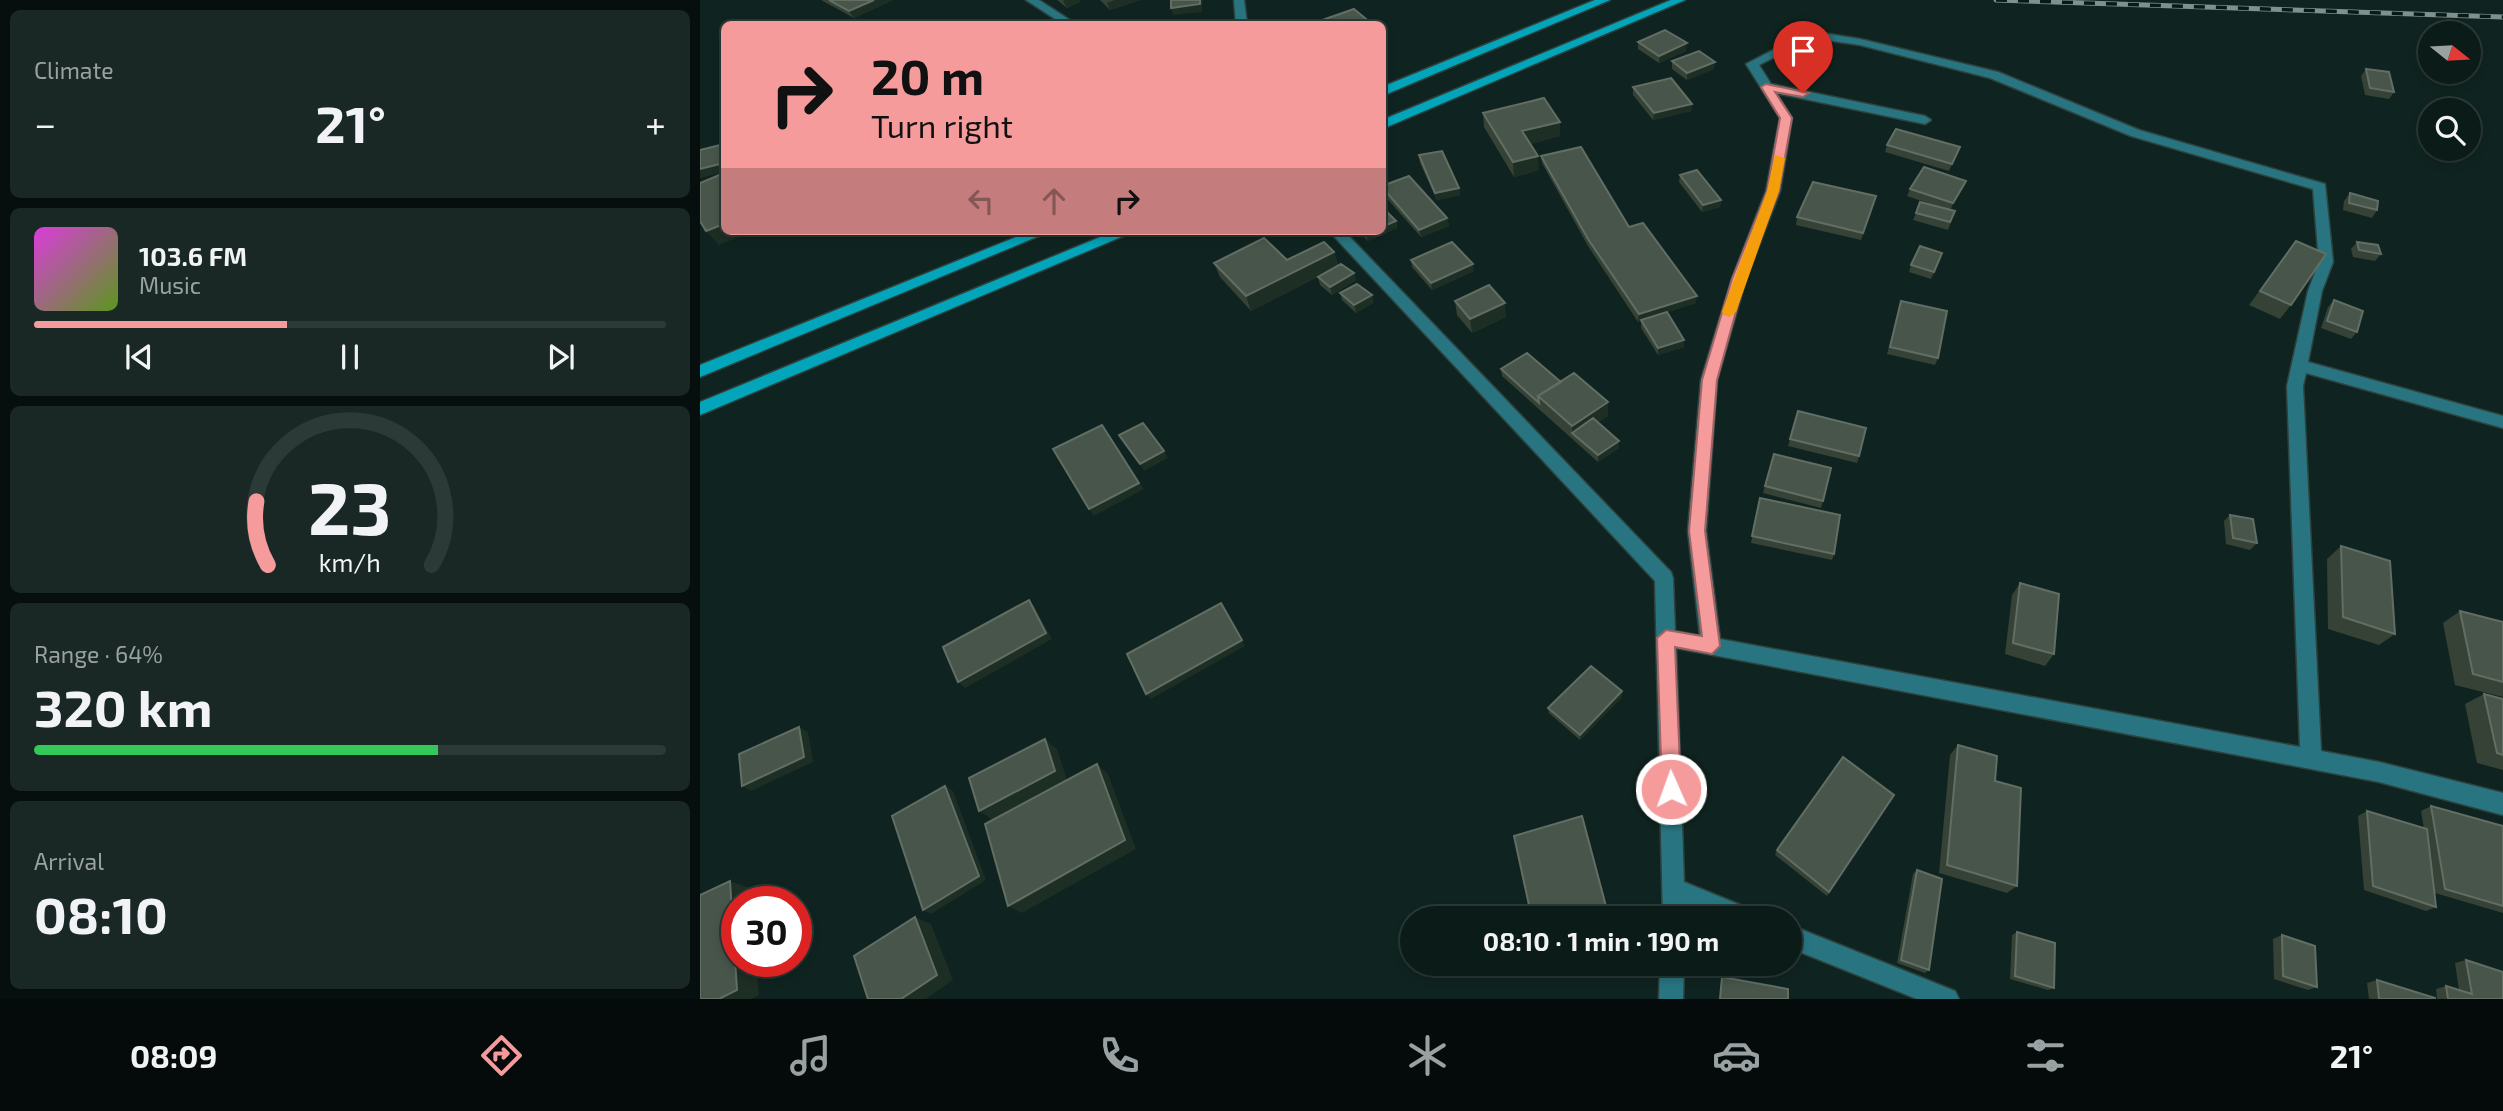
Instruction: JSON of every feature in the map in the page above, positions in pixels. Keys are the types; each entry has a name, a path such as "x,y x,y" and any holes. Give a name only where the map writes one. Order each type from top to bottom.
{"main road":[{"path":"1386,90 1605,0"},
{"path":"1386,123 1680,0"},
{"path":"700,371 1034,235"},
{"path":"700,409 1118,235"}],"street":[{"path":"1031,0 1065,21"},
{"path":"1240,0 1242,21"},
{"path":"1712,646 1697,531 1709,380 1739,279 1773,191 1786,118 1752,64 1810,34 1860,42 1994,75 2135,133 2320,187 2326,262 2315,291 2295,386 2311,759"},
{"path":"1766,87 1925,120"},
{"path":"1340,235 1664,578 1674,906"},
{"path":"2299,365 2503,422"},
{"path":"1666,638 2379,772 2503,804"},
{"path":"1675,890 1715,906"},
{"path":"1802,941 1947,999"},
{"path":"1671,999 1672,976"}],"building":[{"path":"829,0 874,0 849,11"},
{"path":"1171,0 1200,0 1200,4 1171,8"},
{"path":"1354,9 1369,21 1320,21"},
{"path":"1665,30 1687,43 1659,56 1638,42"},
{"path":"1699,51 1715,62 1687,73 1672,61"},
{"path":"2366,69 2389,72 2394,92 2370,88"},
{"path":"1671,78 1692,104 1654,113 1633,87"},
{"path":"1544,98 1560,122 1522,131 1538,156 1513,162 1483,113"},
{"path":"1896,129 1960,147 1952,164 1887,145"},
{"path":"721,145 721,164 700,169 700,150"},
{"path":"1581,147 1629,227 1643,223 1697,296 1639,314 1588,239 1541,156"},
{"path":"1442,151 1459,188 1435,193 1419,155"},
{"path":"1924,167 1966,181 1953,203 1910,189"},
{"path":"1697,170 1721,200 1703,205 1680,175"},
{"path":"721,174 721,225 706,231 700,221 700,183"},
{"path":"1409,176 1447,218 1419,230 1386,192 1386,185"},
{"path":"1813,182 1876,196 1863,233 1797,217"},
{"path":"2350,193 2378,201 2377,210 2349,203"},
{"path":"1920,202 1955,211 1950,222 1916,213"},
{"path":"1386,211 1396,221 1386,225"},
{"path":"1264,238 1287,260 1324,242 1334,252 1246,296 1214,263"},
{"path":"2296,241 2326,254 2291,305 2260,291"},
{"path":"1452,242 1473,264 1431,283 1411,260"},
{"path":"2357,242 2378,245 2381,254 2359,250"},
{"path":"1920,246 1942,253 1934,272 1911,265"},
{"path":"1341,264 1354,273 1330,287 1318,277"},
{"path":"1357,284 1372,295 1354,305 1340,293"},
{"path":"1489,285 1505,303 1470,319 1455,301"},
{"path":"2334,300 2363,311 2357,332 2327,321"},
{"path":"1901,301 1947,311 1938,358 1890,347"},
{"path":"1667,312 1684,340 1658,348 1641,320"},
{"path":"1527,353 1561,382 1538,396 1539,403 1501,369"},
{"path":"1574,373 1608,402 1572,426 1538,396"},
{"path":"1798,411 1866,428 1859,456 1790,439"},
{"path":"1593,418 1619,441 1598,455 1572,433"},
{"path":"1143,423 1164,451 1140,464 1119,435"},
{"path":"1102,425 1139,483 1089,509 1053,449"},
{"path":"1774,454 1831,468 1823,501 1765,486"},
{"path":"1760,498 1840,515 1834,554 1752,536"},
{"path":"2230,515 2253,519 2257,543 2233,538"},
{"path":"2341,546 2390,561 2395,634 2343,617"},
{"path":"2020,583 2059,594 2054,654 2013,643"},
{"path":"1029,600 1046,633 958,682 943,647"},
{"path":"1221,603 1242,640 1146,694 1127,654"},
{"path":"2460,611 2503,622 2503,682 2473,674"},
{"path":"1591,666 1622,691 1580,735 1548,708"},
{"path":"2484,694 2503,699 2503,755 2497,753"},
{"path":"799,727 804,757 742,786 739,754"},
{"path":"1045,739 1055,771 979,811 969,778"},
{"path":"1958,745 1997,756 1995,781 2021,788 2017,886 1947,865"},
{"path":"1843,757 1894,795 1829,892 1777,850"},
{"path":"1097,764 1125,840 1008,906 985,824"},
{"path":"945,786 979,876 923,910 892,816"},
{"path":"2431,806 2503,826 2503,906 2445,889"},
{"path":"2367,811 2427,829 2436,907 2373,886"},
{"path":"1582,816 1606,906 1529,906 1514,836"},
{"path":"1917,870 1942,879 1929,970 1901,960"},
{"path":"730,881 730,886 721,886 721,977 736,977 737,990 719,999 700,999 700,895"},
{"path":"915,917 937,975 901,999 868,999 854,956"},
{"path":"2017,932 2055,943 2054,988 2015,976"},
{"path":"2282,935 2315,946 2317,987 2283,976"},
{"path":"2466,960 2503,972 2503,999 2448,999 2446,986 2472,994"},
{"path":"1722,977 1788,989 1788,999 1720,999"},
{"path":"2377,980 2435,998 2435,999 2379,999"}],"railway":[{"path":"1996,0 2503,17"}],"slow traffic":[{"path":"1729,312 1773,191 1779,158"}],"route":[{"path":"1671,789 1666,638 1712,646 1697,531 1709,380 1739,279 1773,191 1786,118 1766,87 1803,93"}]}
